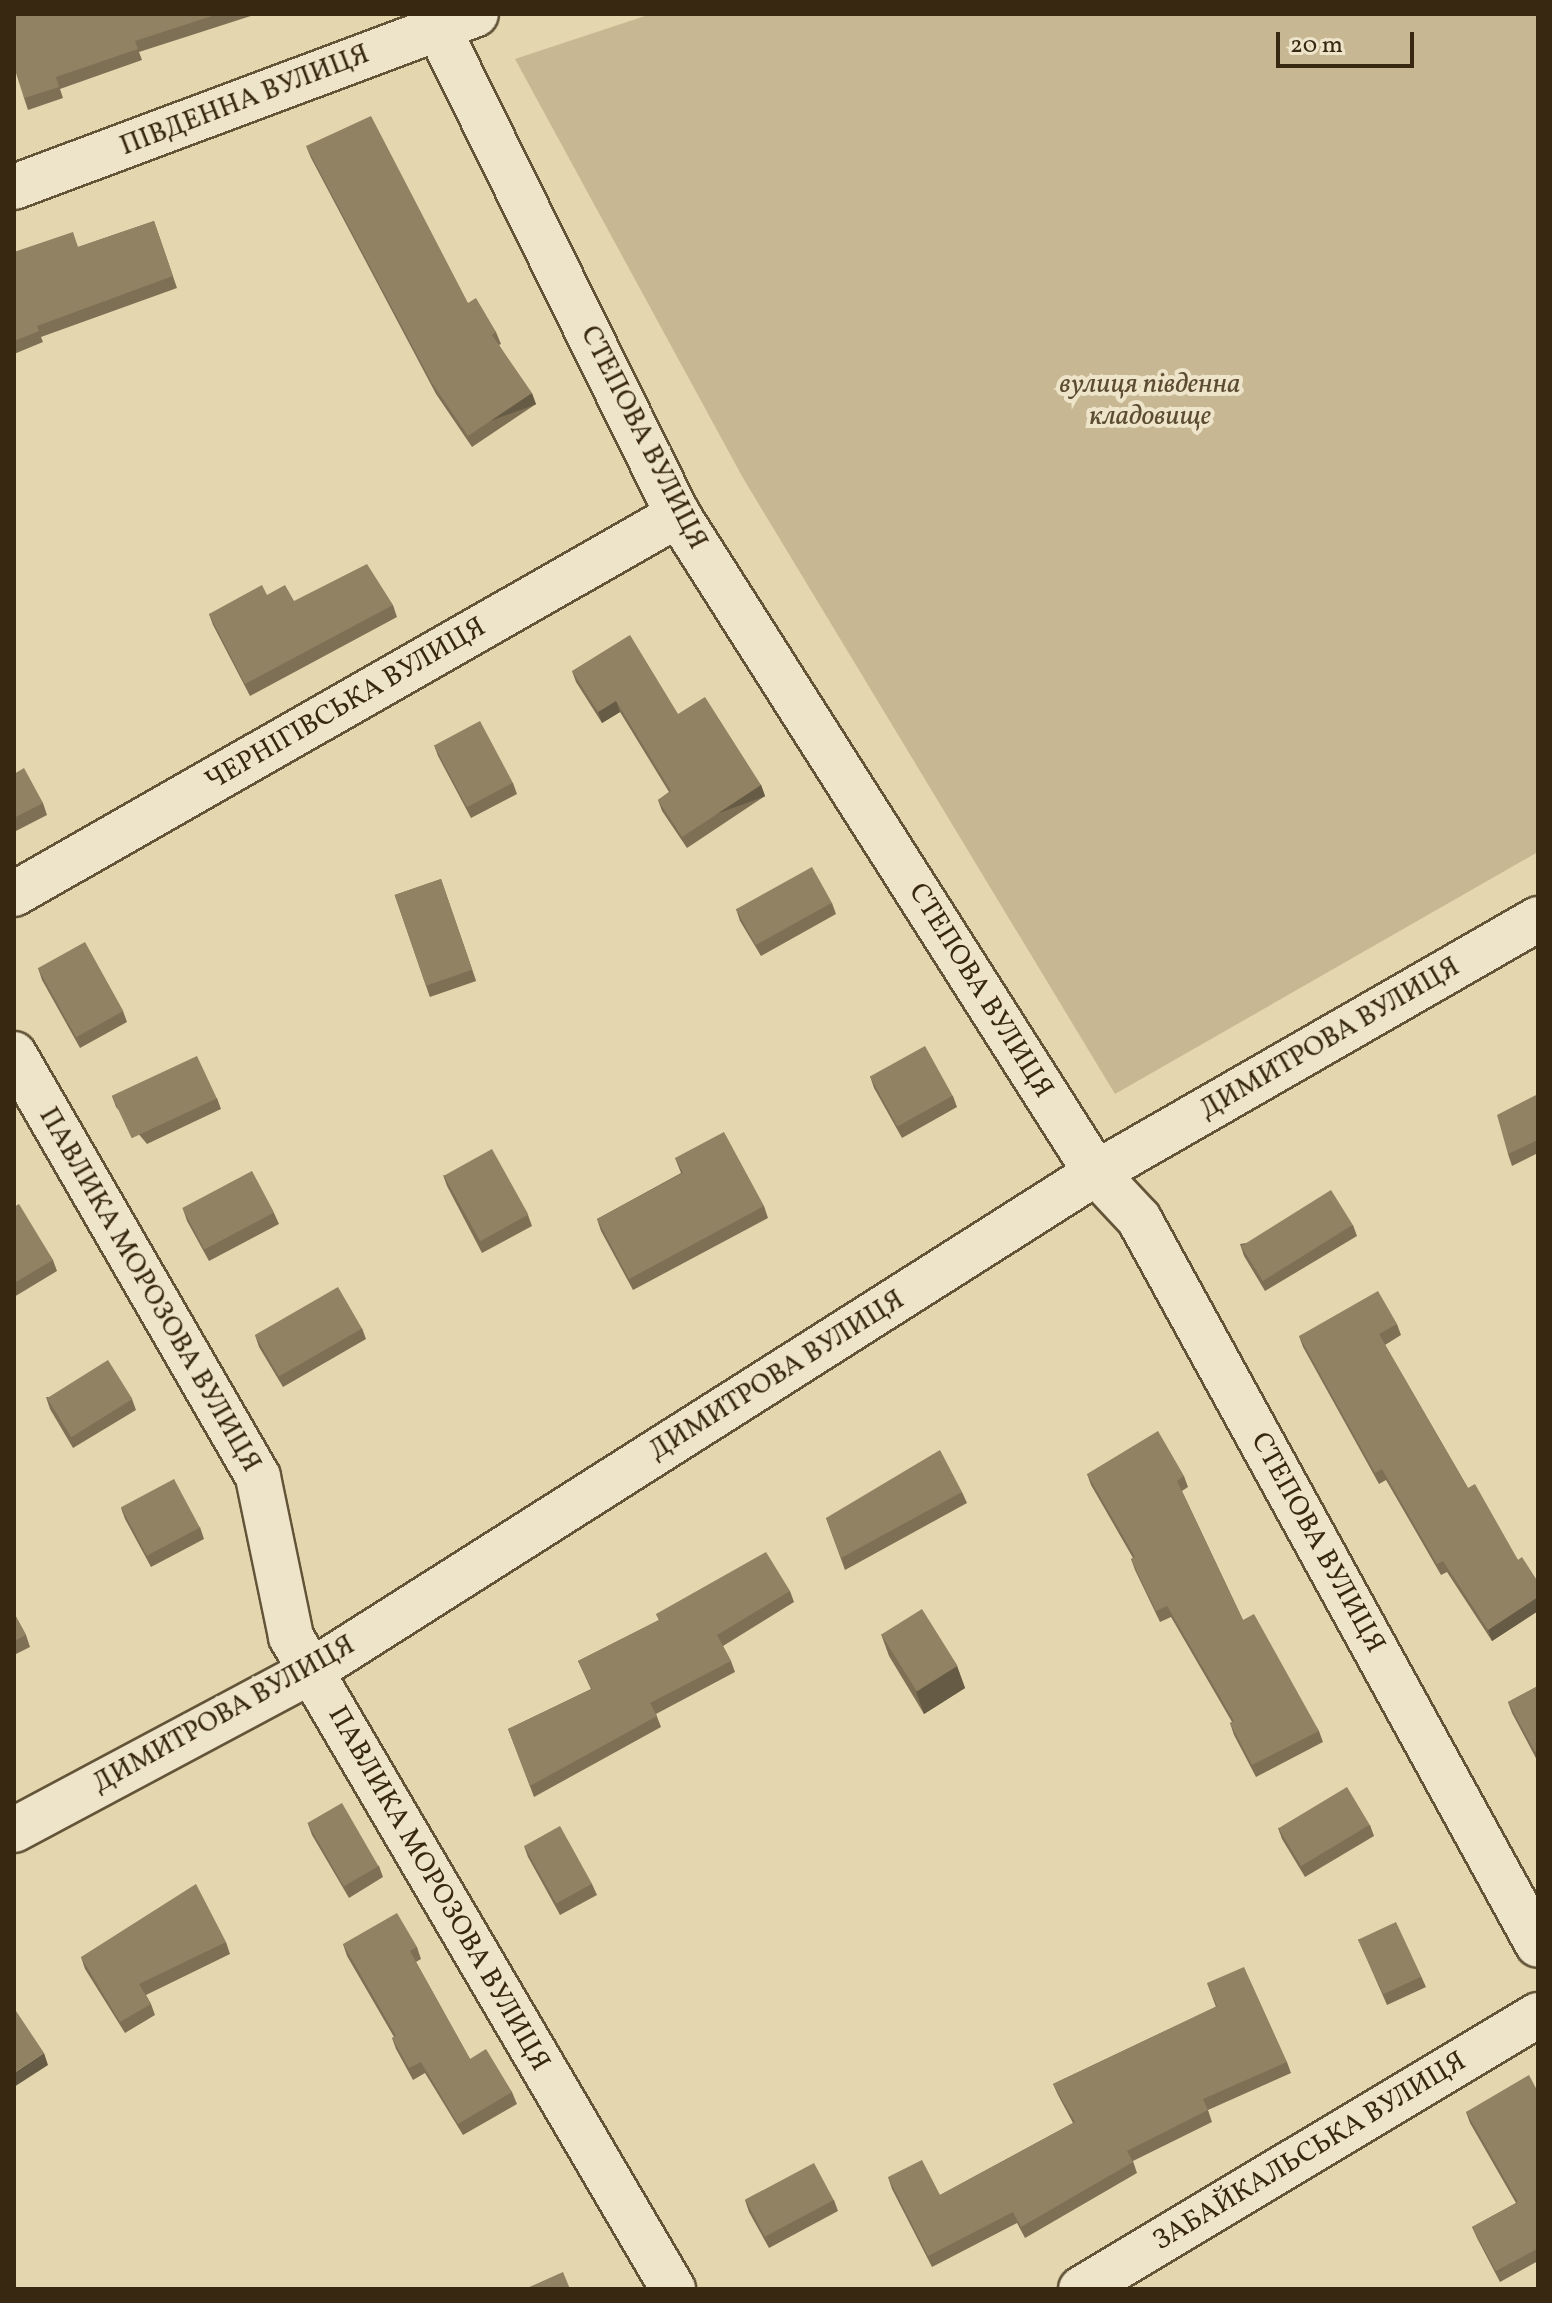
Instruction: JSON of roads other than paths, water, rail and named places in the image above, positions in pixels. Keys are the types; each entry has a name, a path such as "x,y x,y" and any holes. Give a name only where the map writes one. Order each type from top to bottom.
{"street":[{"name":"ПІВДЕННА ВУЛИЦЯ","path":"14,187 457,21"},
{"name":"СТЕПОВА ВУЛИЦЯ","path":"457,21 678,515 1096,1173 1139,1219 1538,1945"},
{"name":"ЧЕРНІГІВСЬКА ВУЛИЦЯ","path":"14,894 678,515"},
{"name":"ДИМИТРОВА ВУЛИЦЯ","path":"14,1830 310,1672 1096,1173 1538,919"},
{"name":"ПАВЛИКА МОРОЗОВА ВУЛИЦЯ","path":"14,1054 258,1477 291,1637 673,2289"},
{"name":"ЗАБАЙКАЛЬСЬКА ВУЛИЦЯ","path":"1081,2289 1538,2015"}],"park label":[{"name":"вулиця південна кладовище","path":"1150,401"}]}
